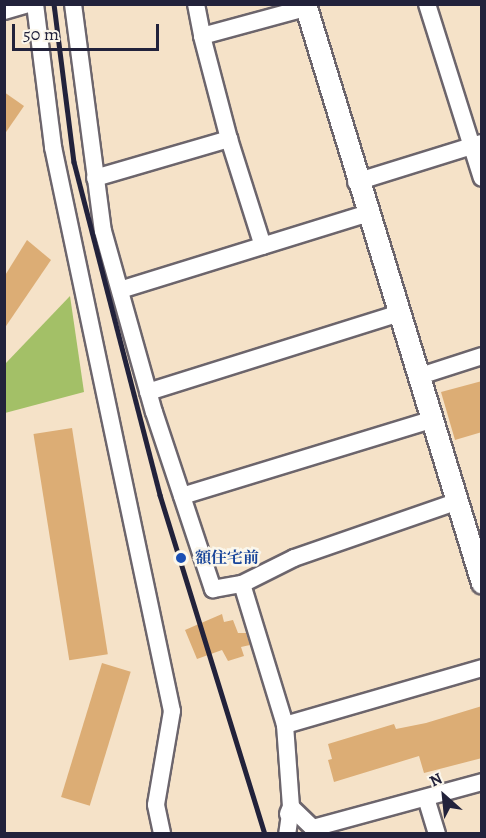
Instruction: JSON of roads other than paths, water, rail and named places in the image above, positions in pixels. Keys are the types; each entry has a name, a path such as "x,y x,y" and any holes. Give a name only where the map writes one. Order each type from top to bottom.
{"street":[{"path":"4,11 28,4"},
{"path":"35,4 53,147 172,711 156,805 162,834"},
{"path":"73,4 103,231 148,392 213,589 242,584 294,558 456,502"},
{"path":"196,4 229,139 263,246"},
{"path":"427,4 476,144 482,178"},
{"path":"202,36 305,6 356,182 482,583"},
{"path":"96,178 229,139"},
{"path":"356,182 476,144"},
{"path":"120,290 366,214"},
{"path":"148,392 397,314"},
{"path":"417,377 482,356"},
{"path":"182,496 430,420"},
{"path":"242,584 285,725 291,807 287,834"},
{"path":"285,725 482,668"},
{"path":"291,807 313,828 482,782"},
{"path":"426,798 437,834"},
{"path":"277,834 291,807"}],"railway":[{"path":"54,4 74,162 160,495 265,834"}],"place":[{"name":"額住宅前","path":"181,558"}]}
